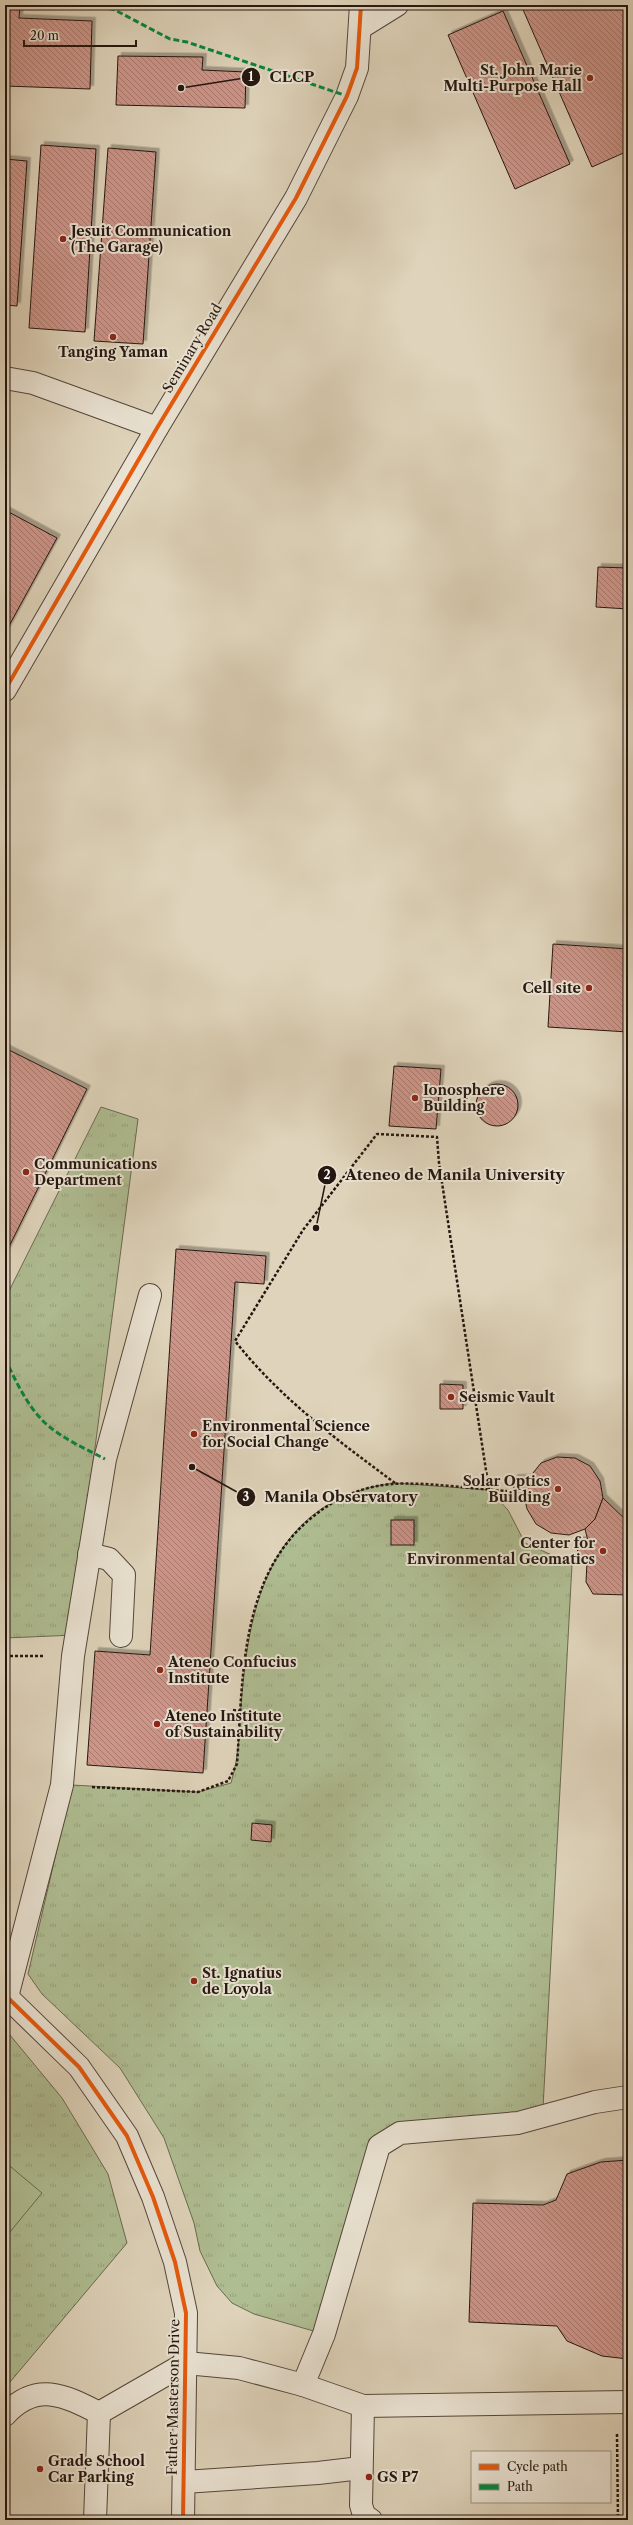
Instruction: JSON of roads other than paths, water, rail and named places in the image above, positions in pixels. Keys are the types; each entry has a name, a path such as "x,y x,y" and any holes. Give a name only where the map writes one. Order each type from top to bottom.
{"lane":[{"name":"Seminary Road","path":"5,690 157,428 296,198 347,96 357,68 360,5"},
{"path":"360,28 397,5"},
{"path":"5,378 33,383 157,428"},
{"path":"6,1996 62,1785 73,1656 104,1459 150,1295"},
{"path":"89,1554 109,1559 124,1575 121,1636"},
{"name":"Father Masterson Drive","path":"6,1996 79,2067 127,2136 153,2197 175,2262 186,2313 183,2520"},
{"path":"303,2385 324,2334 379,2146 400,2133 518,2123 595,2102 628,2097"},
{"path":"99,2413 186,2363 239,2368 303,2385 362,2406 623,2402"},
{"path":"5,2415 16,2402 40,2392 75,2401 99,2413"},
{"path":"362,2406 361,2505 368,2517"},
{"path":"95,2520 99,2413"},
{"path":"184,2482 318,2473 361,2468"}],"place":[{"name":"St. John Marie Multi-Purpose Hall","path":"590,78"},
{"name":"CLCP","path":"181,88"},
{"name":"Jesuit Communication (The Garage)","path":"63,239"},
{"name":"Tanging Yaman","path":"113,337"},
{"name":"Cell site","path":"589,988"},
{"name":"Ionosphere Building","path":"415,1098"},
{"name":"Communications Department","path":"26,1172"},
{"name":"Ateneo de Manila University","path":"316,1228"},
{"name":"Seismic Vault","path":"451,1397"},
{"name":"Environmental Science for Social Change","path":"194,1434"},
{"name":"Manila Observatory","path":"192,1467"},
{"name":"Solar Optics Building","path":"558,1489"},
{"name":"Center for Environmental Geomatics","path":"603,1551"},
{"name":"Ateneo Confucius Institute","path":"160,1670"},
{"name":"Ateneo Institute of Sustainability","path":"157,1724"},
{"name":"St. Ignatius de Loyola","path":"194,1981"},
{"name":"Grade School Car Parking","path":"40,2469"},
{"name":"GS P7","path":"369,2477"}]}
